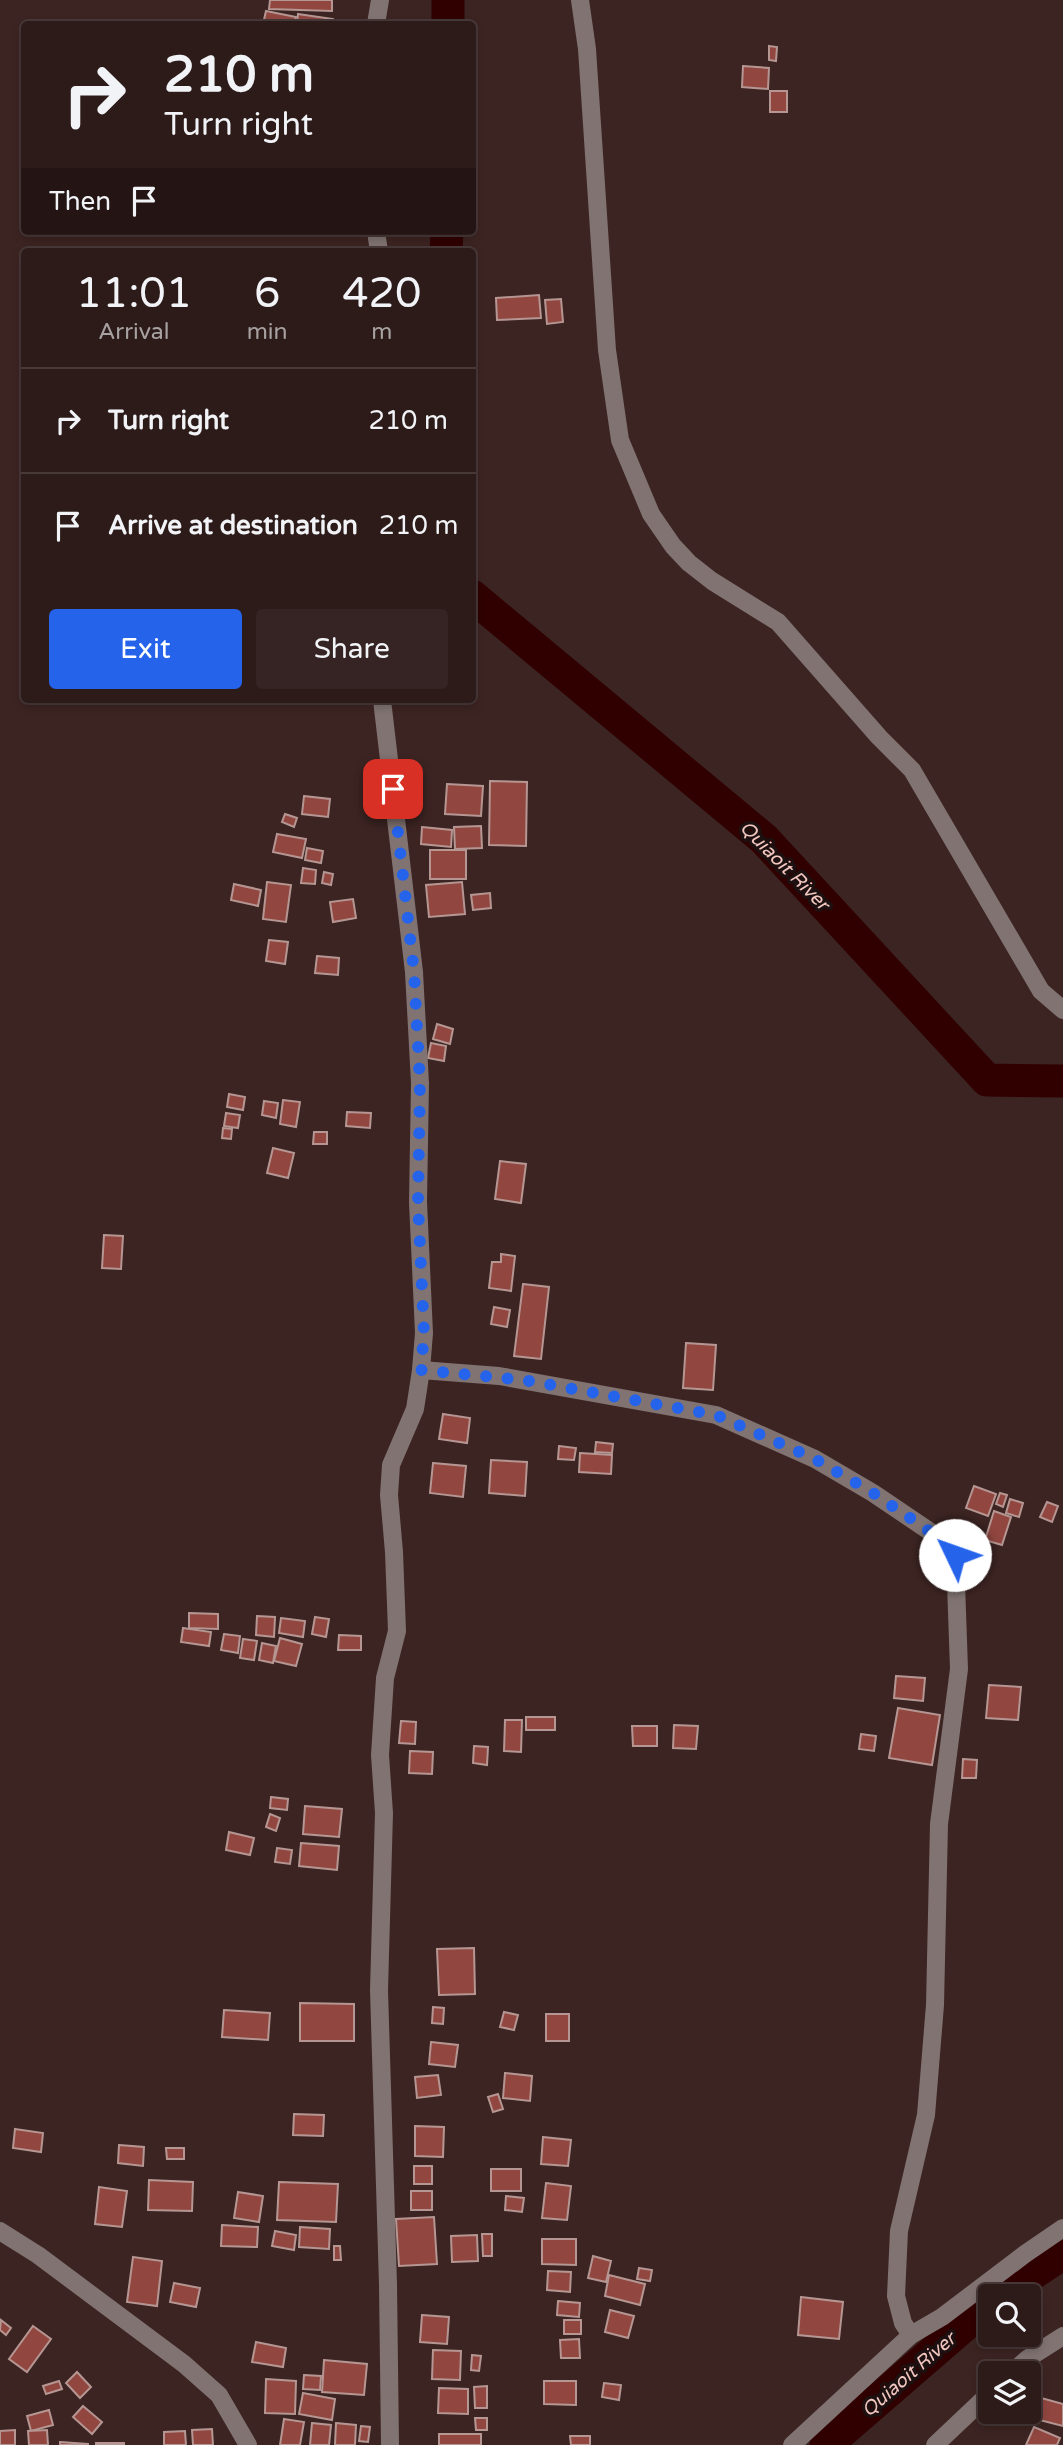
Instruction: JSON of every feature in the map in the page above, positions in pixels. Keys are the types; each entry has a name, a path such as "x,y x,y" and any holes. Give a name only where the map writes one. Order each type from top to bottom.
{"street":[{"path":"376,21 380,0"},
{"path":"580,0 588,62 607,350 620,440 651,514 673,546 689,563 712,581 778,622 879,737 912,770 1041,990 1063,1010"},
{"path":"382,703 414,972 420,1083 418,1202 424,1333 415,1409 391,1465 389,1495 397,1631 385,1678 380,1755 384,1813 379,1990 390,2445"},
{"path":"421,1370 524,1380 716,1415 815,1459 873,1493 947,1543 955,1555 960,1669 939,1824 935,2005 926,2115 899,2231 896,2296 903,2323 911,2335"},
{"path":"792,2445 911,2335 942,2317 1063,2228"},
{"path":"0,2231 47,2261 184,2364 219,2395 248,2445"},
{"path":"1024,2361 1063,2336"},
{"path":"935,2445 978,2404"}],"building":[{"path":"270,0 332,0 332,11 269,9"},
{"path":"266,11 296,17 295,21 264,21"},
{"path":"298,14 333,19 333,21 297,21"},
{"path":"769,46 777,47 776,61 769,60"},
{"path":"743,66 769,68 768,89 742,87"},
{"path":"770,91 787,91 787,112 770,112"},
{"path":"539,295 541,318 497,320 496,298"},
{"path":"561,299 563,322 547,324 545,300"},
{"path":"490,781 527,782 526,846 489,845"},
{"path":"447,784 483,786 481,816 445,814"},
{"path":"304,796 330,799 328,817 302,814"},
{"path":"285,814 297,818 294,827 282,822"},
{"path":"481,826 482,848 455,849 454,827"},
{"path":"422,827 452,830 451,847 421,844"},
{"path":"277,834 306,839 302,858 273,852"},
{"path":"307,848 323,851 321,863 305,860"},
{"path":"430,850 466,850 466,879 430,879"},
{"path":"303,868 316,870 315,884 301,883"},
{"path":"324,872 333,874 331,885 322,883"},
{"path":"267,882 291,885 286,922 263,919"},
{"path":"462,882 465,914 429,917 426,885"},
{"path":"234,884 261,890 258,906 231,900"},
{"path":"490,893 491,908 473,910 471,895"},
{"path":"353,899 356,918 333,922 330,902"},
{"path":"269,940 288,942 285,964 266,961"},
{"path":"317,956 339,958 338,975 315,973"},
{"path":"437,1024 453,1029 450,1044 433,1039"},
{"path":"431,1043 446,1046 444,1061 428,1058"},
{"path":"229,1094 245,1097 243,1110 227,1107"},
{"path":"283,1100 300,1102 296,1127 280,1124"},
{"path":"264,1101 278,1103 276,1118 262,1115"},
{"path":"347,1112 371,1113 370,1128 346,1126"},
{"path":"226,1113 240,1115 238,1128 224,1126"},
{"path":"223,1128 232,1129 231,1139 222,1138"},
{"path":"314,1132 327,1132 327,1144 313,1144"},
{"path":"273,1148 294,1153 288,1178 267,1173"},
{"path":"500,1161 526,1164 521,1203 495,1199"},
{"path":"104,1235 123,1236 121,1269 102,1268"},
{"path":"501,1254 515,1256 511,1291 489,1288 492,1262 501,1262"},
{"path":"523,1284 549,1287 541,1359 514,1356"},
{"path":"494,1307 510,1310 507,1327 491,1324"},
{"path":"686,1343 716,1345 713,1390 683,1388"},
{"path":"443,1414 470,1418 467,1443 439,1439"},
{"path":"596,1442 613,1444 612,1453 595,1452"},
{"path":"559,1446 576,1448 574,1460 558,1459"},
{"path":"580,1453 612,1455 611,1474 579,1472"},
{"path":"491,1460 527,1462 525,1496 489,1493"},
{"path":"433,1463 466,1466 463,1497 430,1493"},
{"path":"974,1486 996,1494 988,1516 966,1508"},
{"path":"1000,1493 1007,1495 1003,1507 996,1504"},
{"path":"1010,1499 1023,1503 1019,1517 1006,1513"},
{"path":"1047,1502 1058,1506 1052,1522 1040,1517"},
{"path":"994,1511 1011,1517 1002,1545 985,1540"},
{"path":"189,1613 218,1614 218,1629 189,1628"},
{"path":"257,1616 275,1617 274,1637 256,1635"},
{"path":"315,1617 329,1619 326,1637 312,1634"},
{"path":"281,1618 305,1621 303,1637 279,1633"},
{"path":"183,1628 211,1632 209,1646 181,1642"},
{"path":"224,1634 240,1636 238,1653 221,1650"},
{"path":"339,1635 361,1636 361,1650 338,1650"},
{"path":"280,1638 302,1644 296,1666 274,1661"},
{"path":"243,1639 257,1641 254,1660 240,1658"},
{"path":"262,1643 276,1646 273,1663 259,1660"},
{"path":"896,1676 925,1678 923,1701 894,1698"},
{"path":"989,1685 1021,1687 1018,1720 986,1718"},
{"path":"898,1708 940,1715 932,1765 889,1758"},
{"path":"526,1717 555,1717 555,1730 526,1730"},
{"path":"505,1720 522,1720 521,1752 504,1751"},
{"path":"401,1721 416,1722 415,1744 399,1743"},
{"path":"674,1725 698,1726 696,1749 673,1748"},
{"path":"632,1726 657,1726 657,1746 633,1746"},
{"path":"861,1734 876,1736 874,1751 859,1749"},
{"path":"474,1746 488,1747 487,1765 473,1763"},
{"path":"410,1751 433,1752 432,1774 409,1773"},
{"path":"963,1759 977,1760 976,1778 962,1778"},
{"path":"271,1797 288,1799 287,1810 270,1808"},
{"path":"305,1806 342,1809 339,1837 303,1834"},
{"path":"270,1814 280,1818 276,1831 266,1827"},
{"path":"229,1832 254,1838 250,1855 226,1850"},
{"path":"301,1843 339,1846 337,1870 299,1866"},
{"path":"277,1848 292,1850 290,1864 275,1862"},
{"path":"474,1948 475,1994 439,1995 437,1949"},
{"path":"300,2003 354,2004 354,2041 300,2041"},
{"path":"433,2007 444,2008 443,2024 432,2023"},
{"path":"224,2010 270,2013 268,2040 222,2037"},
{"path":"504,2012 518,2015 514,2030 500,2027"},
{"path":"546,2014 569,2014 569,2041 546,2041"},
{"path":"431,2042 458,2045 455,2067 429,2064"},
{"path":"505,2073 532,2076 530,2101 503,2098"},
{"path":"438,2075 441,2095 417,2098 415,2077"},
{"path":"498,2094 503,2109 493,2112 488,2097"},
{"path":"294,2114 324,2115 323,2136 293,2135"},
{"path":"415,2126 444,2127 443,2157 415,2156"},
{"path":"15,2129 43,2133 41,2152 13,2148"},
{"path":"543,2137 571,2140 568,2166 541,2164"},
{"path":"119,2145 144,2147 143,2166 118,2163"},
{"path":"166,2148 184,2148 184,2159 167,2159"},
{"path":"414,2166 432,2166 432,2184 414,2184"},
{"path":"491,2169 521,2169 521,2191 491,2191"},
{"path":"149,2180 193,2182 192,2211 148,2210"},
{"path":"279,2182 338,2184 336,2222 277,2220"},
{"path":"546,2183 571,2186 567,2220 542,2218"},
{"path":"99,2187 127,2191 122,2227 95,2224"},
{"path":"411,2191 432,2191 432,2210 411,2210"},
{"path":"238,2192 263,2196 259,2222 234,2218"},
{"path":"506,2196 524,2198 522,2212 505,2210"},
{"path":"434,2217 437,2264 399,2266 396,2219"},
{"path":"222,2225 258,2227 257,2247 221,2246"},
{"path":"300,2227 330,2229 329,2249 299,2247"},
{"path":"275,2231 296,2235 294,2250 272,2246"},
{"path":"482,2234 492,2234 492,2256 483,2256"},
{"path":"477,2235 478,2261 452,2262 451,2236"},
{"path":"542,2239 576,2239 576,2265 542,2264"},
{"path":"334,2246 340,2246 341,2260 334,2260"},
{"path":"593,2256 611,2261 606,2282 588,2278"},
{"path":"133,2257 162,2261 157,2306 127,2302"},
{"path":"639,2268 652,2270 650,2281 637,2279"},
{"path":"548,2271 571,2272 570,2292 547,2290"},
{"path":"609,2275 645,2284 640,2305 605,2296"},
{"path":"174,2283 200,2288 196,2307 170,2302"},
{"path":"801,2297 843,2302 839,2339 798,2335"},
{"path":"558,2301 580,2303 579,2317 557,2315"},
{"path":"610,2310 634,2316 628,2338 605,2332"},
{"path":"422,2315 449,2317 447,2344 420,2342"},
{"path":"1,2320 11,2328 6,2335 0,2330"},
{"path":"564,2320 581,2320 581,2334 564,2334"},
{"path":"33,2326 51,2339 27,2372 9,2359"},
{"path":"579,2339 580,2358 561,2358 560,2340"},
{"path":"256,2342 286,2348 283,2367 252,2362"},
{"path":"433,2350 461,2351 460,2380 432,2379"},
{"path":"472,2355 481,2356 479,2371 471,2370"},
{"path":"324,2360 367,2364 364,2395 322,2392"},
{"path":"77,2372 91,2387 80,2398 66,2383"},
{"path":"304,2375 321,2376 320,2390 303,2389"},
{"path":"266,2379 296,2381 295,2414 265,2413"},
{"path":"59,2381 62,2389 46,2394 43,2386"},
{"path":"544,2381 576,2381 576,2405 544,2404"},
{"path":"604,2383 621,2385 619,2400 602,2397"},
{"path":"487,2386 487,2408 475,2408 474,2387"},
{"path":"439,2388 468,2389 468,2414 438,2413"},
{"path":"303,2393 335,2399 332,2420 299,2414"},
{"path":"1041,2398 1063,2404 1063,2426 1041,2420"},
{"path":"83,2406 102,2422 92,2434 73,2417"},
{"path":"49,2410 53,2425 31,2431 27,2416"},
{"path":"475,2418 487,2418 487,2430 476,2430"},
{"path":"284,2419 304,2422 300,2445 280,2445"},
{"path":"312,2423 331,2425 329,2445 310,2445"},
{"path":"336,2423 356,2425 355,2445 335,2445"},
{"path":"361,2426 370,2427 368,2442 359,2441"},
{"path":"1034,2427 1060,2438 1057,2445 1026,2445"},
{"path":"212,2429 213,2445 193,2445 192,2430"},
{"path":"15,2430 15,2445 0,2445 0,2431"},
{"path":"47,2430 48,2445 29,2445 28,2431"},
{"path":"185,2431 186,2445 164,2445 164,2432"},
{"path":"439,2434 481,2434 481,2445 439,2445"},
{"path":"570,2436 590,2436 590,2445 571,2445"},
{"path":"60,2442 88,2444 88,2445 60,2445"},
{"path":"124,2443 124,2445 96,2445"}],"waterway":[{"name":"Quiaoit River","path":"448,0 448,21"},
{"name":"Quiaoit River","path":"446,248 447,235"},
{"name":"Quiaoit River","path":"476,599 764,839 987,1080 1063,1081"},
{"name":"Quiaoit River","path":"1017,2284 1063,2253"},
{"name":"Quiaoit River","path":"826,2445 978,2313"}],"route":[{"path":"393,789 414,972 420,1083 418,1202 424,1333 421,1370 499,1376 667,1404 716,1415 764,1434 815,1459 873,1493 947,1543 955,1555"}]}
